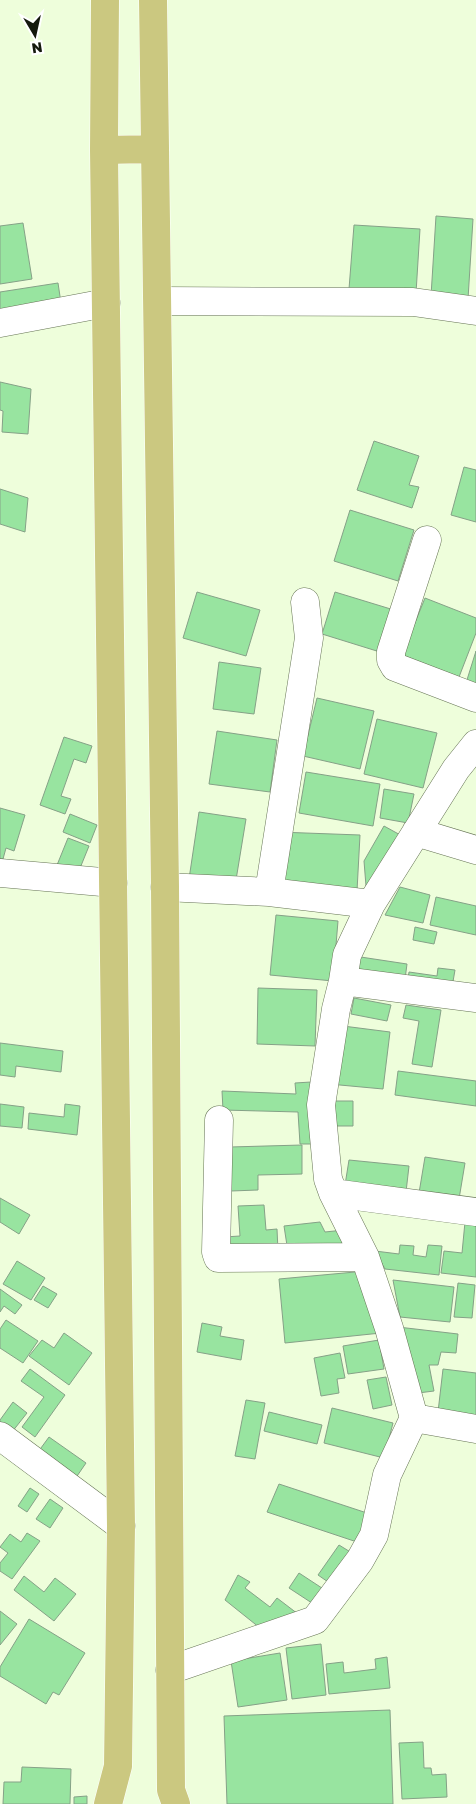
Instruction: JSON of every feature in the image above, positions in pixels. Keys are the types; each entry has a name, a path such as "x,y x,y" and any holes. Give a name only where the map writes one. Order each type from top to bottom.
{"main road":[{"path":"105,0 104,150 121,1526 118,1766 108,1804"},
{"path":"153,0 165,887 171,1790 176,1804"},
{"path":"104,150 154,149"}],"street":[{"path":"158,301 413,302 476,311"},
{"path":"0,323 106,303"},
{"path":"427,540 391,652 391,660 395,667 476,698"},
{"path":"269,892 309,638 305,602"},
{"path":"170,1670 315,1620 360,1560 374,1535 387,1476 414,1418 389,1328 365,1257 328,1179 321,1105 336,1009 347,955 371,904 456,769 476,744"},
{"path":"416,832 476,850"},
{"path":"0,873 114,883"},
{"path":"165,887 269,892 371,904"},
{"path":"343,981 476,998"},
{"path":"219,1120 216,1252 218,1258 223,1260 365,1257"},
{"path":"333,1193 476,1212"},
{"path":"414,1418 476,1429"},
{"path":"0,1436 121,1526"}],"building":[{"path":"436,216 473,219 468,299 431,296"},
{"path":"23,223 32,279 0,284 0,226"},
{"path":"354,225 420,229 416,293 349,289"},
{"path":"58,283 61,303 0,312 0,292"},
{"path":"0,382 31,389 28,434 2,432 3,411 0,410"},
{"path":"374,441 419,456 409,485 419,487 412,508 357,490"},
{"path":"464,467 476,470 476,522 451,515"},
{"path":"0,489 28,498 25,532 0,524"},
{"path":"350,510 414,530 398,581 334,561"},
{"path":"197,592 260,610 246,656 183,638"},
{"path":"335,592 394,610 380,652 322,634"},
{"path":"425,598 476,618 476,633 459,677 402,655"},
{"path":"476,651 476,687 466,683"},
{"path":"219,662 261,668 254,714 213,709"},
{"path":"317,698 374,711 360,769 303,756"},
{"path":"377,719 437,733 423,788 364,774"},
{"path":"217,731 277,740 270,792 209,784"},
{"path":"64,737 92,746 86,763 74,759 61,796 71,799 65,814 40,805"},
{"path":"306,772 380,784 373,826 299,813"},
{"path":"384,789 414,794 408,823 380,818"},
{"path":"0,808 25,815 14,851 6,848 3,859 0,859"},
{"path":"199,812 246,819 235,886 189,879"},
{"path":"70,814 97,825 90,843 63,832"},
{"path":"384,826 404,837 366,886 364,861"},
{"path":"278,832 360,835 357,891 276,888"},
{"path":"68,838 89,846 76,878 55,870"},
{"path":"400,887 430,895 423,923 385,915"},
{"path":"436,897 476,906 476,935 430,925"},
{"path":"276,915 338,921 333,981 270,975"},
{"path":"415,927 437,932 434,944 413,940"},
{"path":"354,956 407,964 404,987 351,979"},
{"path":"438,968 455,970 451,993 407,987 409,972 437,976"},
{"path":"258,988 317,990 315,1046 257,1044"},
{"path":"354,998 391,1005 387,1021 351,1014"},
{"path":"406,1005 441,1010 432,1067 412,1064 419,1021 403,1018"},
{"path":"343,1026 390,1032 383,1089 329,1084"},
{"path":"0,1043 63,1051 61,1072 16,1066 15,1077 0,1075"},
{"path":"398,1071 476,1081 476,1106 395,1095"},
{"path":"311,1082 315,1144 300,1144 298,1112 223,1110 222,1091 296,1094 295,1083"},
{"path":"334,1101 353,1101 353,1126 335,1126"},
{"path":"0,1104 24,1107 22,1128 0,1126"},
{"path":"65,1104 80,1106 77,1135 28,1129 29,1113 64,1117"},
{"path":"302,1145 302,1174 258,1175 258,1190 231,1191 230,1147"},
{"path":"425,1157 465,1163 459,1199 419,1193"},
{"path":"349,1160 409,1166 406,1192 345,1185"},
{"path":"0,1198 30,1215 19,1234 0,1222"},
{"path":"264,1205 266,1230 277,1229 278,1251 225,1252 224,1237 240,1236 238,1206"},
{"path":"320,1222 325,1232 344,1230 350,1246 288,1252 284,1226"},
{"path":"465,1222 476,1223 476,1277 441,1273 444,1251 462,1253"},
{"path":"400,1245 414,1246 413,1255 426,1257 428,1245 442,1246 439,1275 385,1269 375,1251 399,1254"},
{"path":"17,1261 45,1278 31,1300 3,1284"},
{"path":"366,1271 381,1333 285,1343 279,1279"},
{"path":"393,1280 454,1287 450,1322 400,1317"},
{"path":"458,1283 475,1285 472,1318 454,1317"},
{"path":"43,1286 57,1294 48,1308 34,1300"},
{"path":"0,1289 22,1305 15,1314 4,1306 0,1312"},
{"path":"6,1320 38,1341 23,1363 0,1348 0,1329"},
{"path":"202,1323 222,1327 220,1336 244,1340 241,1360 197,1352"},
{"path":"398,1327 458,1334 456,1353 441,1352 438,1365 429,1365 434,1391 418,1393"},
{"path":"64,1333 92,1353 69,1385 29,1356 42,1340 54,1348"},
{"path":"379,1340 384,1369 348,1374 343,1346"},
{"path":"340,1353 345,1378 337,1379 339,1393 321,1396 314,1358"},
{"path":"30,1369 65,1395 35,1437 22,1427 44,1397 21,1381"},
{"path":"443,1369 476,1373 476,1417 438,1412"},
{"path":"386,1377 392,1405 373,1409 367,1380"},
{"path":"246,1400 265,1403 255,1459 235,1456"},
{"path":"13,1402 27,1413 12,1432 0,1423 0,1420"},
{"path":"332,1408 393,1423 384,1458 324,1443"},
{"path":"269,1412 322,1425 317,1444 264,1431"},
{"path":"49,1437 86,1463 75,1479 38,1452"},
{"path":"279,1484 373,1515 363,1544 267,1512"},
{"path":"30,1488 39,1494 27,1512 18,1506"},
{"path":"50,1499 63,1508 50,1528 36,1519"},
{"path":"27,1533 40,1541 12,1579 0,1571 0,1563 8,1553 0,1547 10,1534 21,1542"},
{"path":"339,1545 352,1553 331,1584 318,1575"},
{"path":"299,1573 328,1592 318,1607 289,1588"},
{"path":"238,1575 250,1582 245,1588 270,1607 277,1598 298,1614 260,1628 225,1600"},
{"path":"24,1576 44,1592 55,1578 76,1594 54,1621 14,1590"},
{"path":"0,1611 17,1624 0,1645"},
{"path":"29,1619 85,1653 59,1695 53,1692 46,1704 0,1676 0,1667"},
{"path":"321,1644 326,1695 292,1699 286,1648"},
{"path":"280,1653 287,1700 238,1707 231,1661"},
{"path":"387,1657 390,1688 329,1694 326,1664 343,1662 344,1673 376,1669 375,1659"},
{"path":"390,1710 393,1804 227,1804 224,1716"},
{"path":"423,1742 424,1768 431,1768 432,1775 446,1774 447,1797 402,1799 399,1743"},
{"path":"22,1767 71,1769 70,1804 3,1804 4,1782 21,1782"},
{"path":"87,1796 87,1804 74,1804 74,1797"}]}
